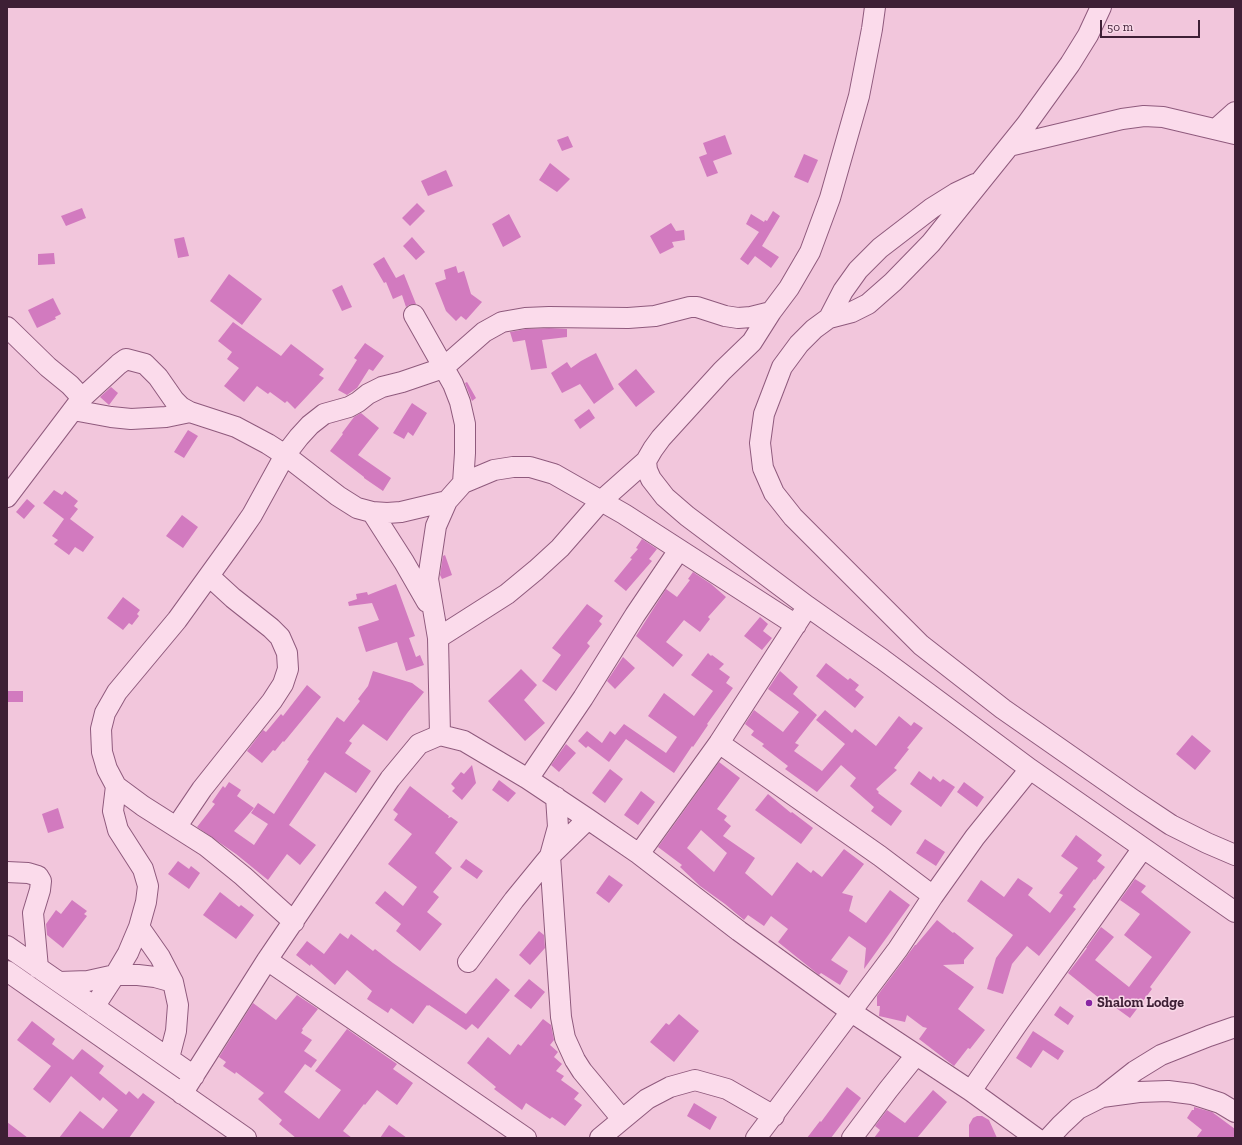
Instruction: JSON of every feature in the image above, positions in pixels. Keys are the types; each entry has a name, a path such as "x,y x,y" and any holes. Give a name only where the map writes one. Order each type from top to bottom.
{"street":[{"path":"438,638 507,594 560,548 602,501 646,460 657,444 680,417 722,371 752,342 771,312 789,288 810,252 830,198 859,96 875,7"},
{"path":"1101,7 1088,35 1070,64 1010,146 931,243 893,282 868,304 852,312 829,318 814,329 799,344 782,367 764,414 760,443 763,468 774,493 793,517 909,634 938,658 1003,709 1152,812 1172,825 1207,843 1235,855"},
{"path":"1216,130 1235,112"},
{"path":"1010,146 1122,119 1144,116 1163,117 1235,134"},
{"path":"829,318 843,291 858,270 880,248 932,208 956,193 982,180"},
{"path":"294,922 206,846 177,826 143,806 116,786 107,769 102,752 101,729 105,713 117,692 169,630 209,576 252,515 285,455 305,431 324,414 349,407 368,394 382,387 443,368 484,332 502,322 525,318 549,317 628,318 655,316 690,307 697,307 725,316 738,318 751,317 771,312"},
{"path":"414,315 453,384 460,402 465,424 463,483"},
{"path":"7,328 48,367 70,385 77,404 111,417 131,419 166,417 190,412"},
{"path":"7,497 16,474 77,404 126,359 145,364 158,377 174,400 190,412 236,427 262,440 285,455 338,496 357,508 372,512 401,512 447,500"},
{"path":"646,460 647,470 651,479 665,497 687,516 1030,769 1235,912"},
{"path":"440,735 438,638 428,579 436,526 447,500 463,483 494,470 513,467 530,467 554,474 602,501 796,625"},
{"path":"372,512 391,540 433,613"},
{"path":"391,540 401,512"},
{"path":"528,779 583,698 635,615 679,550"},
{"path":"177,826 202,789 272,701 284,684 288,669 287,653 280,637 209,576"},
{"path":"639,854 719,743 807,606"},
{"path":"182,1094 267,960 390,779 419,744 440,735 464,741 556,797 639,854 739,932 850,1012 971,1091 1036,1138"},
{"path":"719,743 880,856 933,896"},
{"path":"756,1138 898,950 933,896 975,837 1030,769"},
{"path":"94,1007 115,976 128,953 139,927 146,902 148,886 143,869 118,830 113,811 116,786"},
{"path":"556,797 558,827 550,856 561,1017 565,1038 582,1071 622,1119"},
{"path":"468,962 514,900 550,856 588,819"},
{"path":"971,1091 1143,848"},
{"path":"7,872 28,873 38,876 41,880 40,890 35,902 33,913 38,968"},
{"path":"139,927 160,957 173,982 178,1005 176,1031 169,1058"},
{"path":"7,946 194,1076"},
{"path":"267,960 526,1138"},
{"path":"7,971 182,1094 237,1136"},
{"path":"59,982 88,981 115,976 138,975 155,977 173,982"},
{"path":"1049,1138 1078,1109 1102,1097 1135,1071 1161,1055 1235,1027"},
{"path":"852,1138 916,1056"},
{"path":"600,1138 652,1096 670,1087 695,1080 727,1089 774,1116"},
{"path":"1102,1097 1139,1092 1192,1094 1220,1103 1235,1112"}],"building":[{"path":"725,135 732,154 713,161 718,173 707,177 699,157 707,154 703,143"},
{"path":"568,136 573,147 562,151 557,140"},
{"path":"804,154 818,160 808,183 794,177"},
{"path":"550,163 570,179 557,192 539,180"},
{"path":"446,170 453,186 428,196 421,181"},
{"path":"417,203 425,211 410,226 402,218"},
{"path":"82,208 86,218 66,226 61,216"},
{"path":"773,211 780,216 762,246 779,257 771,268 755,256 748,265 740,259 759,232 746,224 751,214 764,222 765,220 767,221"},
{"path":"509,214 521,237 503,247 492,224"},
{"path":"671,223 676,231 684,230 685,240 672,242 674,247 660,254 650,236"},
{"path":"184,237 189,256 178,258 174,239"},
{"path":"412,237 425,252 416,260 403,246"},
{"path":"54,253 55,264 38,265 38,254"},
{"path":"384,257 396,278 404,274 416,304 406,307 402,295 393,299 386,282 384,283 373,264"},
{"path":"456,266 458,273 464,271 471,294 482,302 466,320 461,316 456,321 446,311 435,283 446,279 444,270"},
{"path":"229,274 262,299 242,325 210,301"},
{"path":"342,285 352,307 342,311 332,290"},
{"path":"53,298 61,314 55,317 56,319 37,328 28,310"},
{"path":"233,322 281,356 291,344 324,369 319,375 324,378 295,409 287,401 285,403 270,392 268,394 257,386 244,402 224,386 239,368 227,359 232,352 218,341"},
{"path":"526,329 567,329 567,337 542,340 547,368 531,370 525,340 513,342 510,332"},
{"path":"365,343 384,356 373,371 369,369 357,388 347,395 338,390 357,360 354,358"},
{"path":"596,353 614,389 594,404 580,384 562,393 551,373 567,362 571,368"},
{"path":"636,369 655,392 636,407 618,384"},
{"path":"467,382 476,398 472,401 465,383"},
{"path":"111,387 118,393 109,405 100,397"},
{"path":"412,403 427,413 413,436 408,432 404,439 393,433"},
{"path":"589,409 595,418 580,429 574,420"},
{"path":"361,413 379,428 358,455 391,478 383,491 330,451 354,417"},
{"path":"188,430 198,436 184,458 174,452"},
{"path":"54,490 62,495 65,491 78,501 74,506 78,509 70,519 94,537 83,552 75,547 69,555 54,544 58,540 52,536 64,519 43,503"},
{"path":"27,499 35,506 24,519 16,512"},
{"path":"182,515 198,527 183,548 166,536"},
{"path":"642,539 657,549 649,559 652,561 626,591 614,581 632,559 630,558 638,549 636,548"},
{"path":"445,555 452,575 442,579 440,575 443,556"},
{"path":"693,572 711,584 726,597 708,617 710,619 700,632 684,620 666,642 683,655 673,667 636,636 666,589 677,597 690,580 688,579"},
{"path":"396,584 415,636 409,638 416,657 420,655 424,665 406,671 397,642 366,652 358,627 379,620 372,603 349,606 348,602 357,599 356,594 367,592 368,595"},
{"path":"123,597 140,610 137,614 139,616 132,625 129,623 123,630 107,618"},
{"path":"587,604 603,616 599,621 602,624 587,643 590,646 556,691 542,681 561,655 552,648"},
{"path":"760,617 768,624 763,631 772,638 762,650 744,636"},
{"path":"708,653 724,664 719,669 730,677 726,683 733,688 674,773 626,739 609,762 588,746 586,748 578,741 587,731 602,743 610,731 615,735 624,724 666,753 677,737 648,716 664,693 694,716 713,691 691,675"},
{"path":"623,657 635,668 615,689 607,681"},
{"path":"826,663 848,680 850,678 859,685 855,690 864,697 855,708 816,676"},
{"path":"521,669 537,685 524,700 545,723 525,741 488,701"},
{"path":"373,671 412,683 424,692 387,741 363,724 349,741 352,743 345,753 371,771 356,793 325,772 289,825 316,845 300,865 287,854 268,880 236,854 197,827 215,804 212,802 223,786 225,788 229,782 241,790 237,796 254,808 234,831 254,845 268,824 251,813 258,803 274,814 309,761 307,760 337,717 344,722 360,701 358,699 368,686"},
{"path":"780,671 798,687 793,694 817,715 795,743 799,745 794,751 822,771 845,744 816,720 825,710 852,733 855,729 876,746 899,716 911,726 914,722 923,728 907,748 909,749 894,768 897,770 876,789 879,792 878,793 902,811 891,826 871,811 874,807 850,786 856,778 841,765 817,792 785,769 788,766 762,746 764,744 751,735 754,731 745,724 754,710 783,732 799,712 768,689"},
{"path":"307,685 321,697 284,742 283,741 275,751 273,750 262,763 247,751 263,730 266,732 281,714 283,716"},
{"path":"7,691 23,691 23,702 7,702"},
{"path":"1192,735 1211,751 1195,770 1176,754"},
{"path":"566,744 576,753 559,772 551,765"},
{"path":"719,762 740,778 717,809 727,816 724,820 731,826 723,836 755,858 745,873 772,896 797,862 811,873 813,870 822,877 844,849 864,864 842,893 853,896 849,911 866,923 890,890 910,905 864,969 866,948 849,936 831,960 848,971 840,985 821,973 819,975 778,942 788,929 771,916 764,926 748,915 744,920 700,886 680,867 682,865 658,847","holes":["701,830 727,853 714,872 687,848"]},
{"path":"472,765 476,783 462,800 452,791 455,788 451,784 461,772 464,774"},
{"path":"610,769 623,779 605,803 592,793"},
{"path":"919,771 931,780 933,776 940,782 943,779 955,787 941,807 910,784"},
{"path":"499,780 516,793 508,802 492,790"},
{"path":"964,782 984,797 977,807 957,792"},
{"path":"410,786 449,816 448,818 451,817 458,822 435,853 452,868 433,892 439,897 427,912 442,924 420,951 396,931 401,924 375,903 385,891 403,906 417,887 388,864 412,834 394,820 398,814 393,810"},
{"path":"641,791 655,802 638,825 624,815"},
{"path":"768,794 791,813 792,812 813,828 801,844 755,810"},
{"path":"58,808 64,828 48,833 42,814"},
{"path":"1076,835 1102,855 1097,861 1105,867 1073,907 1076,909 1039,956 1027,946 1012,964 1003,994 987,989 996,958 1013,935 967,901 981,880 1004,897 1018,878 1033,888 1028,895 1050,913 1063,895 1059,893 1078,868 1061,856"},
{"path":"925,839 945,852 936,866 916,853"},
{"path":"466,859 483,871 477,879 460,867"},
{"path":"178,861 189,869 191,866 200,873 189,889 168,874"},
{"path":"609,875 623,885 609,903 596,893"},
{"path":"1135,879 1146,886 1141,892 1191,932 1150,987 1152,989 1130,1018 1105,1000 1104,1002 1068,973 1101,927 1114,937 1095,960 1129,987 1152,957 1124,935 1140,914 1120,900"},
{"path":"220,892 239,907 241,905 254,915 236,939 203,915"},
{"path":"72,900 87,911 84,914 87,916 63,948 47,935 46,924 56,910 61,914"},
{"path":"937,920 974,948 964,960 964,964 943,965 974,987 958,1009 985,1030 954,1066 919,1039 927,1028 923,1027 907,1015 905,1022 879,1016 880,1006 877,1006 877,996 915,945"},
{"path":"539,931 544,935 545,948 530,965 519,955"},
{"path":"340,933 348,939 351,934 373,951 375,949 466,1014 496,978 510,990 478,1029 472,1024 466,1030 429,1005 427,1005 413,1024 391,1008 388,1013 367,999 372,991 347,970 335,985 311,964 310,966 296,955 307,941 324,954"},
{"path":"529,979 545,992 531,1009 514,996"},
{"path":"297,995 318,1009 302,1029 303,1030 301,1033 312,1040 304,1051 317,1060 311,1068 305,1064 284,1092 319,1119 341,1090 315,1071 347,1029 397,1064 393,1069 413,1083 397,1105 377,1090 343,1131 352,1138 296,1138 279,1124 282,1120 258,1099 264,1093 236,1072 235,1074 223,1066 226,1062 219,1057 253,1003 276,1020"},
{"path":"1060,1006 1074,1016 1068,1025 1054,1015"},
{"path":"679,1014 699,1031 674,1062 650,1042 666,1023 669,1025"},
{"path":"543,1019 551,1025 554,1040 550,1045 558,1052 554,1057 562,1064 556,1071 564,1076 561,1080 579,1093 574,1099 582,1105 565,1126 552,1117 550,1119 526,1103 522,1110 494,1089 496,1087 467,1063 488,1037 510,1055 518,1044 521,1046"},
{"path":"32,1021 55,1039 52,1044 73,1060 82,1049 104,1066 99,1073 126,1095 129,1091 138,1099 143,1093 155,1102 129,1138 59,1138 80,1111 103,1129 118,1110 103,1097 100,1101 71,1076 50,1103 33,1089 51,1066 17,1040"},
{"path":"1033,1031 1064,1051 1058,1060 1043,1050 1031,1068 1016,1058"},
{"path":"847,1087 861,1098 831,1138 807,1138 820,1121 821,1122"},
{"path":"933,1090 947,1102 917,1138 874,1138 880,1130 875,1126 887,1110 905,1123"},
{"path":"694,1103 717,1117 710,1130 687,1116"},
{"path":"1194,1107 1212,1112 1235,1129 1235,1138 1196,1138 1202,1130 1187,1118 1192,1110 1194,1110"},
{"path":"982,1116 989,1120 997,1138 969,1138 969,1125 973,1118"},
{"path":"7,1122 28,1138 7,1138"},
{"path":"389,1125 407,1138 380,1138"}],"place":[{"name":"Shalom Lodge","path":"1089,1003"}]}
